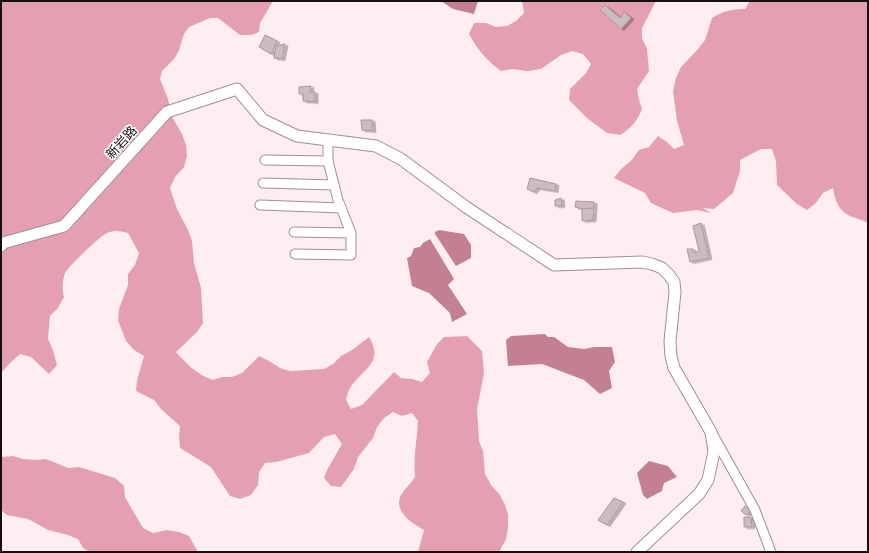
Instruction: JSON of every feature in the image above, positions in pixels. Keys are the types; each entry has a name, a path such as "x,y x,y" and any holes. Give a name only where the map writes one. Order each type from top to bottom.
{"street":[{"name":"新岩路","path":"1,246 3,243 64,226 167,112 237,89 262,120 297,136 328,140"},
{"path":"295,254 351,255 351,234 334,185 328,161 328,140 376,146 401,159 466,207 554,265 642,262 662,268 674,282 675,292 670,342 674,368 755,510 771,552"},
{"path":"265,160 328,161"},
{"path":"262,183 334,185"},
{"path":"260,205 342,208"},
{"path":"294,232 351,234"},
{"path":"637,552 699,494 703,488 709,476 713,458 711,432"}],"shaded area":[{"path":"1,1 273,1 260,23 259,32 251,35 240,35 218,18 210,18 189,27 184,34 175,58 162,71 160,79 168,99 171,115 182,134 186,145 187,156 184,167 175,177 170,188 177,209 192,241 194,263 201,288 203,323 197,332 176,352 197,372 213,380 222,377 232,377 242,373 259,356 280,368 290,371 324,369 369,337 373,346 373,360 349,390 346,400 351,409 362,405 394,372 401,378 422,382 430,373 427,362 437,344 444,337 467,336 482,351 484,374 477,409 479,441 483,451 485,474 491,485 500,495 508,515 506,539 499,552 418,552 424,530 410,521 402,513 399,503 401,495 415,477 418,421 412,413 402,416 393,412 384,418 377,427 373,438 358,457 354,469 341,487 331,486 324,478 342,444 335,434 324,437 309,453 276,462 265,463 259,472 258,485 251,495 240,499 230,496 211,467 180,448 180,426 161,409 154,400 136,391 137,380 144,356 134,350 126,341 118,320 119,309 128,285 128,274 135,265 139,253 128,233 115,231 103,235 78,258 65,273 63,279 64,297 58,308 50,316 48,339 57,365 49,374 31,357 20,354 1,373"},
{"path":"441,1 478,1 474,14 453,9"},
{"path":"522,1 656,1 642,28 642,38 647,49 649,71 637,89 642,109 636,121 627,130 620,135 607,133 587,118 569,100 570,89 586,73 591,64 583,54 572,51 561,55 541,69 527,71 513,69 501,71 491,63 475,45 469,34 474,23 486,23 496,27 507,26 516,21 524,13"},
{"path":"750,1 868,1 868,223 848,215 838,206 833,188 823,193 816,203 807,210 797,204 777,185 776,161 772,149 761,149 740,160 740,171 733,193 714,209 703,208 711,213 697,210 673,213 651,203 645,193 614,178 622,168 631,161 639,150 649,147 658,136 674,149 684,145 677,121 673,91 676,78 681,67 705,40 712,18 728,11 745,9"},
{"path":"439,230 464,234 471,245 471,258 456,266 435,234 435,232"},
{"path":"430,239 454,279 448,285 467,314 452,322 450,313 429,293 412,286 407,258 411,256 414,248 420,247 423,243"},
{"path":"545,334 548,337 554,337 568,347 584,349 594,347 612,347 615,362 609,371 612,388 600,394 584,380 542,364 508,366 506,340 511,336"},
{"path":"13,456 23,459 46,459 68,468 79,467 115,478 124,486 125,497 143,528 153,533 167,530 179,532 189,536 198,552 90,552 83,548 78,539 48,530 28,519 7,515 1,510 1,457"},
{"path":"649,461 668,466 677,477 664,483 662,491 647,499 643,495 637,473"}],"building":[{"path":"605,5 620,18 624,12 631,18 621,29 600,10"},
{"path":"265,35 277,41 271,54 259,47"},
{"path":"285,44 282,59 274,58 276,46"},
{"path":"311,86 310,92 315,92 315,102 303,101 303,94 299,94 299,87"},
{"path":"361,120 372,120 373,131 362,130"},
{"path":"530,178 556,184 555,191 537,188 534,192 527,189"},
{"path":"561,198 562,206 555,206 555,200"},
{"path":"576,201 594,202 594,208 582,209 575,207"},
{"path":"594,208 593,220 582,221 582,209"},
{"path":"701,223 709,258 690,262 687,249 693,249 695,253 699,251 693,226"},
{"path":"614,498 623,502 607,525 598,520"},
{"path":"745,506 751,511 746,515 741,511"},
{"path":"744,517 751,517 752,527 744,527"}]}
